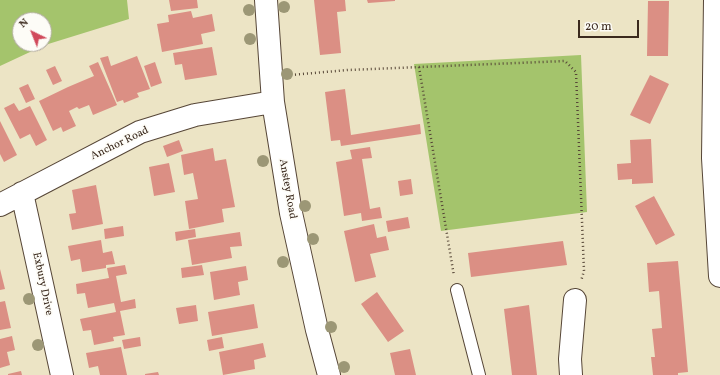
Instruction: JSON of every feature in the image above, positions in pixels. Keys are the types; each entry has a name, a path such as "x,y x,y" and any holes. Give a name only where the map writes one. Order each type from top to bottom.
{"street":[{"name":"Anstey Road","path":"266,0 272,102 291,213 329,375"},
{"path":"715,0 713,158 720,276"},
{"name":"Anchor Road","path":"0,206 22,193 140,132 195,115 272,102"},
{"name":"Exbury Drive","path":"22,193 62,375"},
{"path":"571,375 570,359 575,300"}],"lane":[{"path":"457,290 479,375"}],"path":[{"path":"271,77 348,70 565,61 576,72 584,272 575,300"},
{"path":"419,67 457,290"}],"green space":[{"path":"0,0 127,0 129,19 52,43 52,12 12,12 12,52 30,52 0,66"},
{"path":"581,55 587,212 441,231 414,64"}],"building":[{"path":"169,0 197,0 198,8 171,11"},
{"path":"314,0 345,0 346,11 337,12 341,53 320,55"},
{"path":"367,0 395,0 395,1 368,3"},
{"path":"648,1 669,1 668,56 647,56"},
{"path":"191,11 193,18 212,14 215,31 201,34 203,44 162,52 157,24 169,22 168,15"},
{"path":"212,47 217,75 185,80 182,64 175,65 173,53"},
{"path":"108,56 111,66 137,56 150,89 137,93 139,97 124,103 123,100 117,102 100,58"},
{"path":"98,62 117,105 93,115 89,105 79,109 77,107 69,111 76,126 63,132 61,127 53,131 39,101 94,76 89,66"},
{"path":"155,62 162,83 151,87 144,66"},
{"path":"55,66 62,81 53,85 46,70"},
{"path":"650,75 669,84 650,124 630,115"},
{"path":"28,84 35,99 26,103 19,88"},
{"path":"345,89 351,135 420,124 421,134 341,146 340,140 331,141 325,92"},
{"path":"14,103 19,111 30,106 47,140 36,146 30,134 20,139 4,108"},
{"path":"0,121 17,155 4,162 0,154"},
{"path":"651,139 653,183 632,184 632,179 618,180 617,164 631,163 630,140"},
{"path":"179,140 183,151 167,157 163,146"},
{"path":"370,147 372,158 362,159 370,209 380,207 382,218 362,221 361,213 344,216 336,162 352,159 350,150"},
{"path":"213,148 215,161 226,159 235,207 222,209 224,222 189,229 185,201 198,199 193,173 184,175 181,155"},
{"path":"169,163 175,192 154,196 149,167"},
{"path":"411,179 413,194 400,196 398,181"},
{"path":"96,185 103,224 72,230 69,214 76,213 72,190"},
{"path":"654,196 675,235 656,245 635,206"},
{"path":"408,217 410,228 388,232 386,221"},
{"path":"374,224 377,238 386,236 389,250 370,254 376,277 355,282 344,231"},
{"path":"123,226 124,236 105,239 104,229"},
{"path":"195,229 196,237 176,241 175,232"},
{"path":"240,232 242,246 230,247 232,258 192,265 188,240"},
{"path":"101,240 103,253 112,251 115,264 106,265 106,268 82,272 80,259 71,261 68,246"},
{"path":"563,241 567,265 471,277 468,253"},
{"path":"678,261 688,372 678,373 678,375 653,375 651,357 655,357 652,329 662,328 659,291 649,292 647,263"},
{"path":"125,265 127,274 116,276 121,302 135,299 136,308 120,311 125,335 113,337 114,341 94,345 91,330 83,331 80,319 116,312 114,303 88,308 85,293 77,294 76,284 109,278 107,268"},
{"path":"202,265 204,275 182,278 181,268"},
{"path":"246,266 248,280 238,282 240,295 214,300 210,272"},
{"path":"0,269 5,289 0,290"},
{"path":"377,292 404,331 388,342 361,304"},
{"path":"5,301 11,328 0,330 0,302"},
{"path":"254,304 258,328 212,336 208,312"},
{"path":"196,305 198,321 179,324 176,308"},
{"path":"529,305 537,375 512,375 504,309"},
{"path":"12,336 15,350 7,352 10,365 0,368 0,339"},
{"path":"140,337 141,346 124,349 122,340"},
{"path":"222,337 224,348 209,351 207,340"},
{"path":"263,343 266,357 254,360 255,369 223,375 219,352"},
{"path":"121,347 127,375 100,375 98,366 89,368 86,353"},
{"path":"410,349 416,375 395,375 390,353"},
{"path":"21,371 22,375 8,375 8,374"},
{"path":"158,372 159,375 145,375 145,374"}]}
